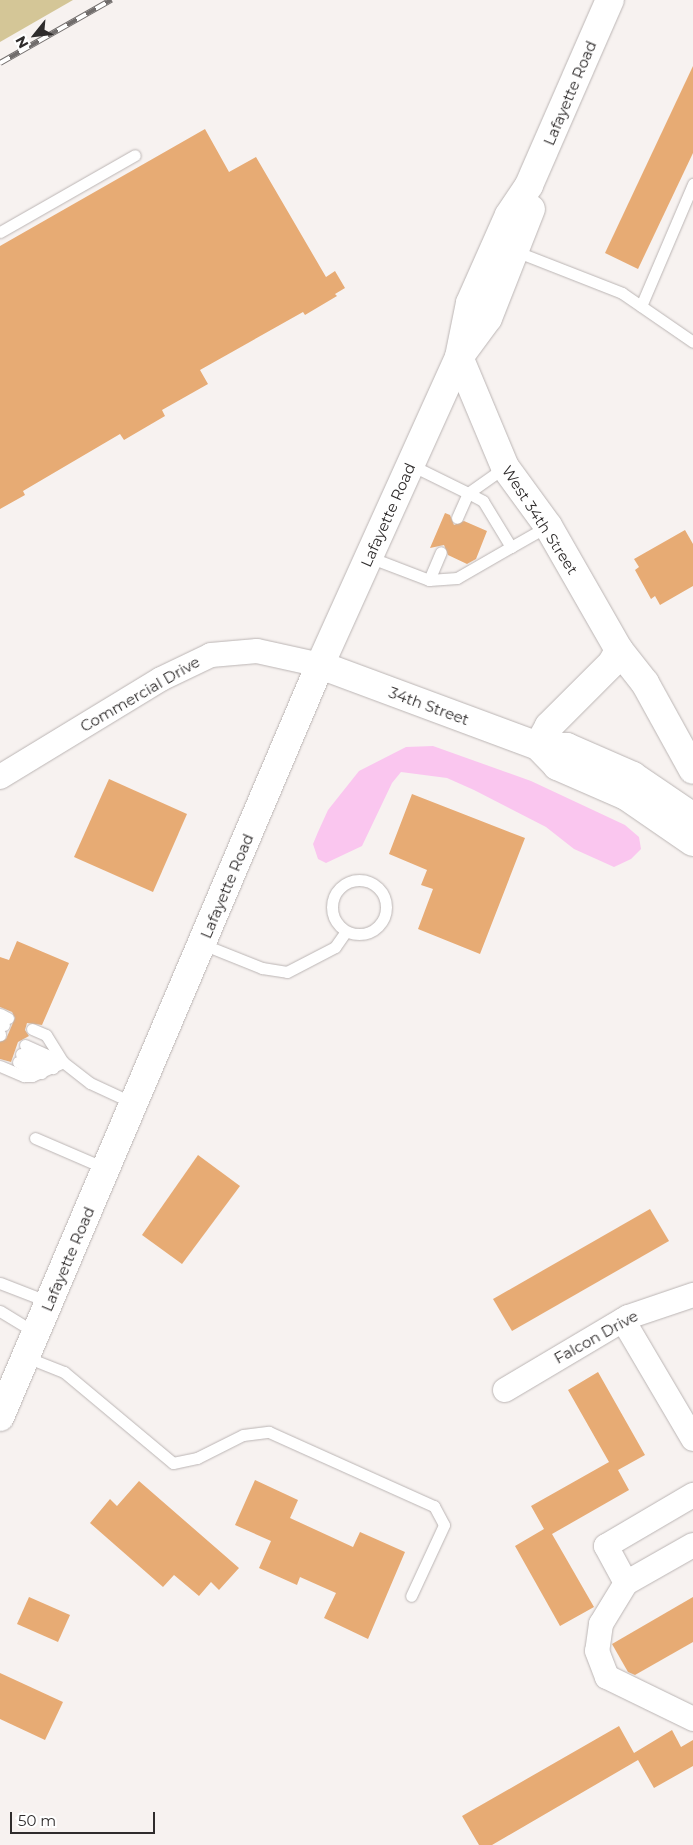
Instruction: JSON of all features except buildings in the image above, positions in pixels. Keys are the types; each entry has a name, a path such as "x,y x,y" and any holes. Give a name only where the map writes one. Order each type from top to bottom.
{"main road":[{"name":"Lafayette Road","path":"0,1417 7,1383 31,1345 320,665 459,357 470,303 509,215 530,185 610,0"},
{"name":"Lafayette Road","path":"459,357 488,318 535,200 530,185"},
{"name":"West 34th Street","path":"459,357 505,467 548,526 619,650 645,683 693,770"},
{"path":"538,746 549,726 612,663 619,650"},
{"name":"34th Street","path":"320,665 538,746"},
{"path":"538,746 566,747 615,767 664,795 693,817"},
{"path":"538,746 557,766 626,796 693,842"}],"street":[{"name":"Commercial Drive","path":"0,777 161,679 210,655 250,651 320,665"},
{"name":"Falcon Drive","path":"505,1390 623,1320 693,1295"},
{"path":"623,1320 693,1439"},
{"path":"626,1583 606,1546 693,1495"},
{"path":"693,1545 626,1583 601,1624 597,1651 606,1677 693,1719"}],"lane":[{"path":"0,232 135,154"},
{"path":"641,306 693,184"},
{"path":"515,251 622,293 693,342"},
{"path":"411,465 483,501 511,547"},
{"path":"457,518 468,493 505,467"},
{"path":"369,557 429,580 458,578 548,526"},
{"path":"429,580 441,552"},
{"path":"352,880 373,883 383,893 386,902 383,920 371,931 362,934 346,931 333,917 332,902 335,893 352,880"},
{"path":"202,944 262,968 287,972 335,947 346,931"},
{"path":"25,1045 54,1047 63,1062"},
{"path":"25,1045 63,1062 90,1083 135,1104"},
{"path":"25,1045 47,1070"},
{"path":"0,1066 24,1076 47,1070 63,1062"},
{"path":"35,1138 107,1169"},
{"path":"0,1284 49,1302"},
{"path":"0,1311 31,1345 173,1464 197,1458 243,1435 269,1432 434,1506 444,1525 411,1596"}],"shaded area":[{"path":"0,0 73,0 0,42"},
{"path":"433,746 531,781 625,825 639,837 641,849 631,859 614,867 574,849 546,827 474,790 447,778 401,772 392,783 362,846 326,863 318,859 313,844 328,810 359,771 406,747"}],"railway":[{"path":"0,63 111,0"}]}
